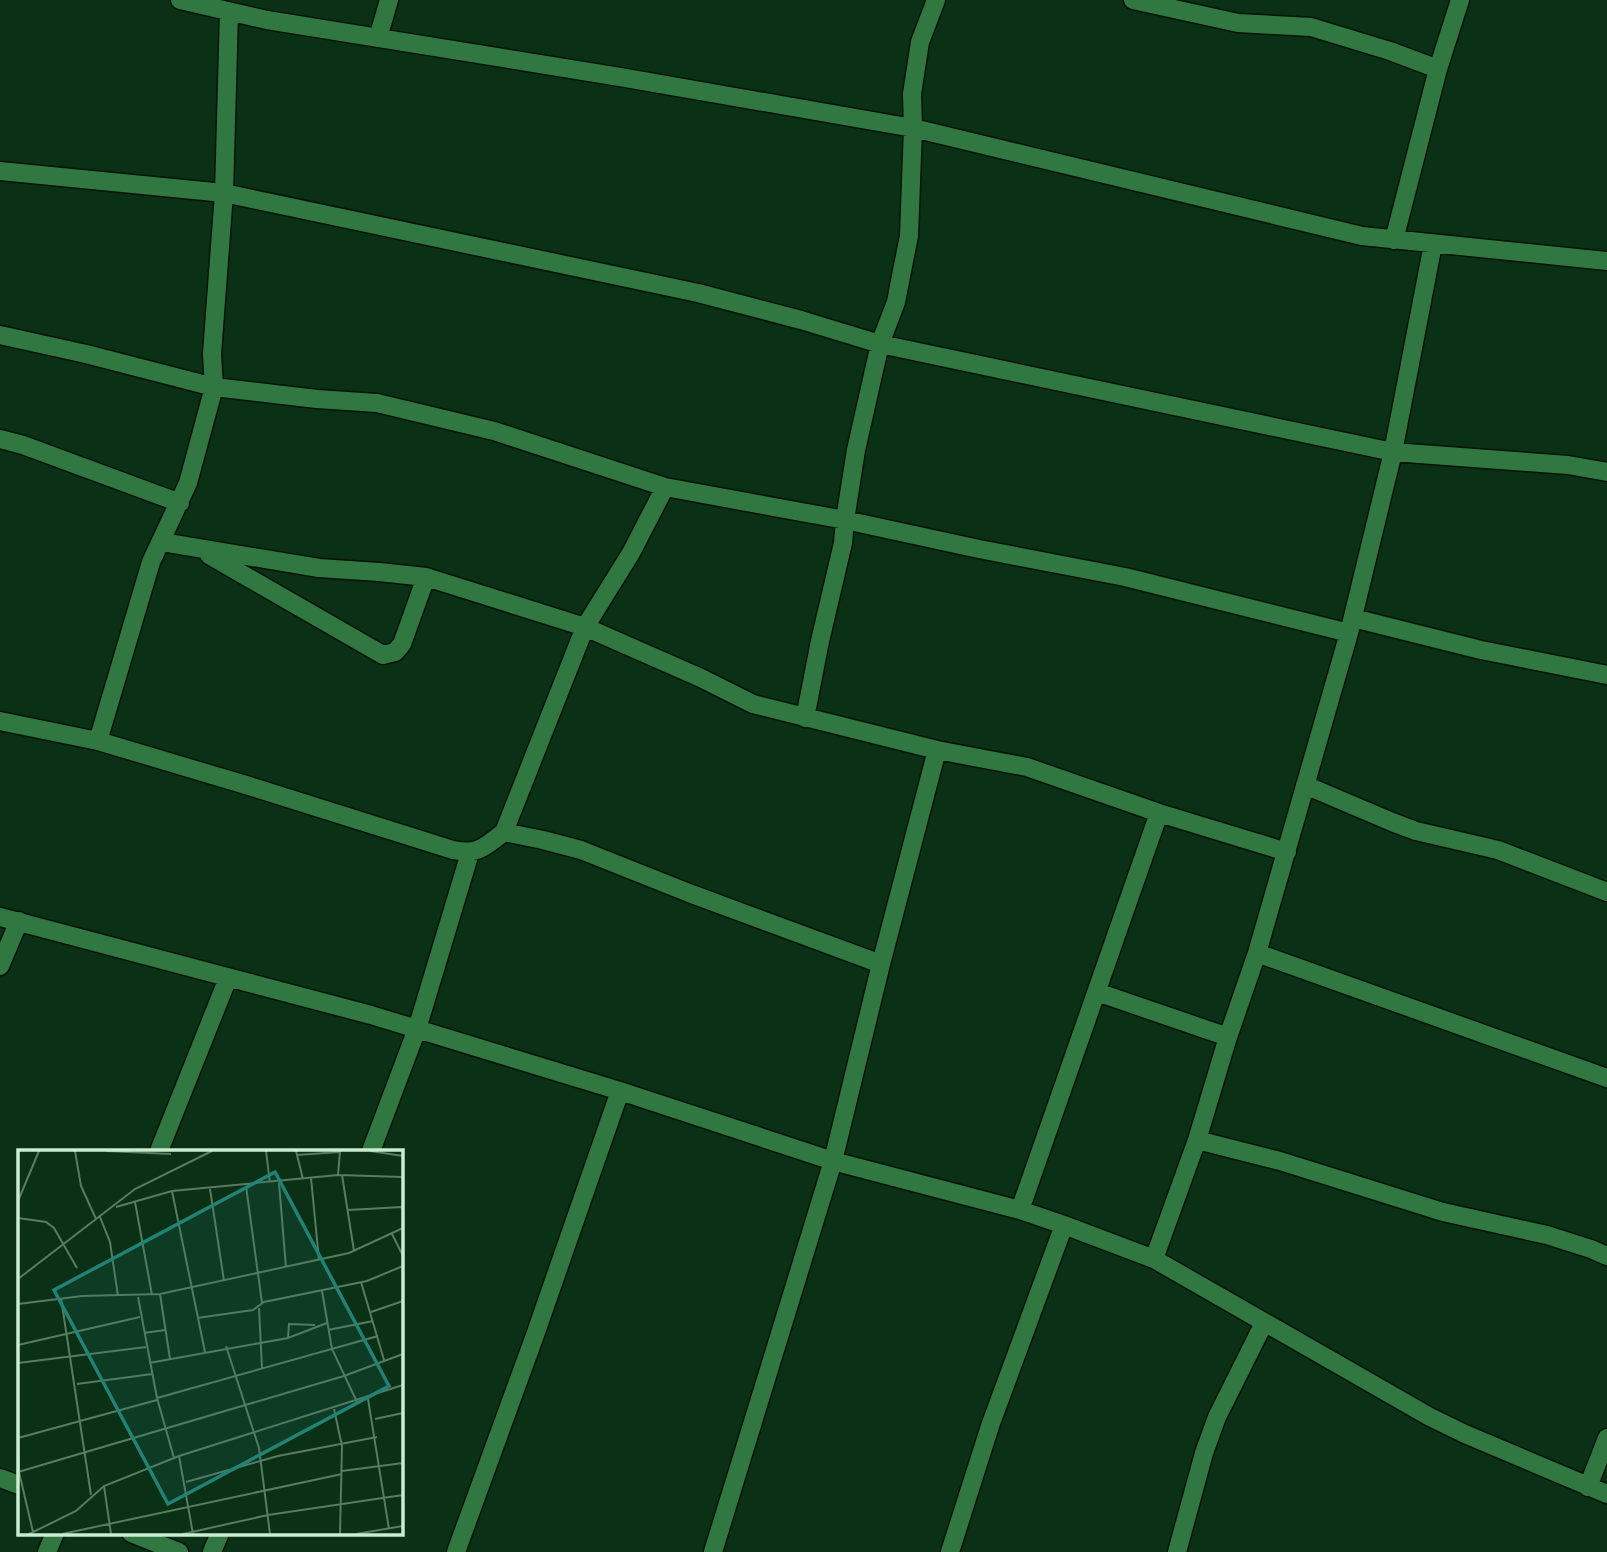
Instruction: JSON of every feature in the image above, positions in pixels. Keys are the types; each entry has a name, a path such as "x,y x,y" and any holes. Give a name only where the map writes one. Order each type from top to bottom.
{"street":[{"path":"180,0 267,20 913,128 1349,232 1394,240 1607,261"},
{"path":"378,38 388,0"},
{"path":"805,718 843,543 856,450 880,344 896,302 909,236 912,94 920,42 936,0"},
{"path":"1133,0 1238,23 1321,29 1438,69"},
{"path":"1394,240 1438,69 1460,0"},
{"path":"98,741 151,562 188,483 214,387 212,354 224,193 229,12"},
{"path":"0,171 224,193 698,293 880,344 1393,452 1568,465 1607,472"},
{"path":"1154,1259 1197,1140 1257,953 1351,626 1393,452 1433,244"},
{"path":"0,335 214,387 377,403 494,431 665,487 845,520 1351,626 1607,675"},
{"path":"0,439 23,444 180,503"},
{"path":"0,721 98,741 470,853 484,848 504,832 586,627 631,552 665,487"},
{"path":"162,542 318,568 426,577 586,627 753,704 937,750 1027,767 1158,813 1287,852"},
{"path":"197,548 383,655 395,652 402,644 426,577"},
{"path":"713,1552 833,1161 937,750"},
{"path":"1306,785 1416,831 1498,850 1607,892"},
{"path":"1020,1210 1158,813"},
{"path":"504,832 581,850 688,893 881,964"},
{"path":"371,1150 417,1029 470,853"},
{"path":"0,917 417,1029 620,1091 833,1161 1020,1210 1065,1225 1154,1259 1430,1417 1607,1494"},
{"path":"0,966 19,921"},
{"path":"1257,953 1607,1078"},
{"path":"159,1150 229,978"},
{"path":"1097,992 1228,1037"},
{"path":"456,1552 620,1091"},
{"path":"1197,1140 1280,1161 1443,1212 1546,1236 1607,1256"},
{"path":"950,1552 990,1426 1065,1225"},
{"path":"1177,1552 1204,1453 1217,1417 1264,1324"},
{"path":"1588,1487 1607,1438"},
{"path":"47,1552 55,1534"},
{"path":"134,1534 179,1552"},
{"path":"212,1552 220,1534"}]}
